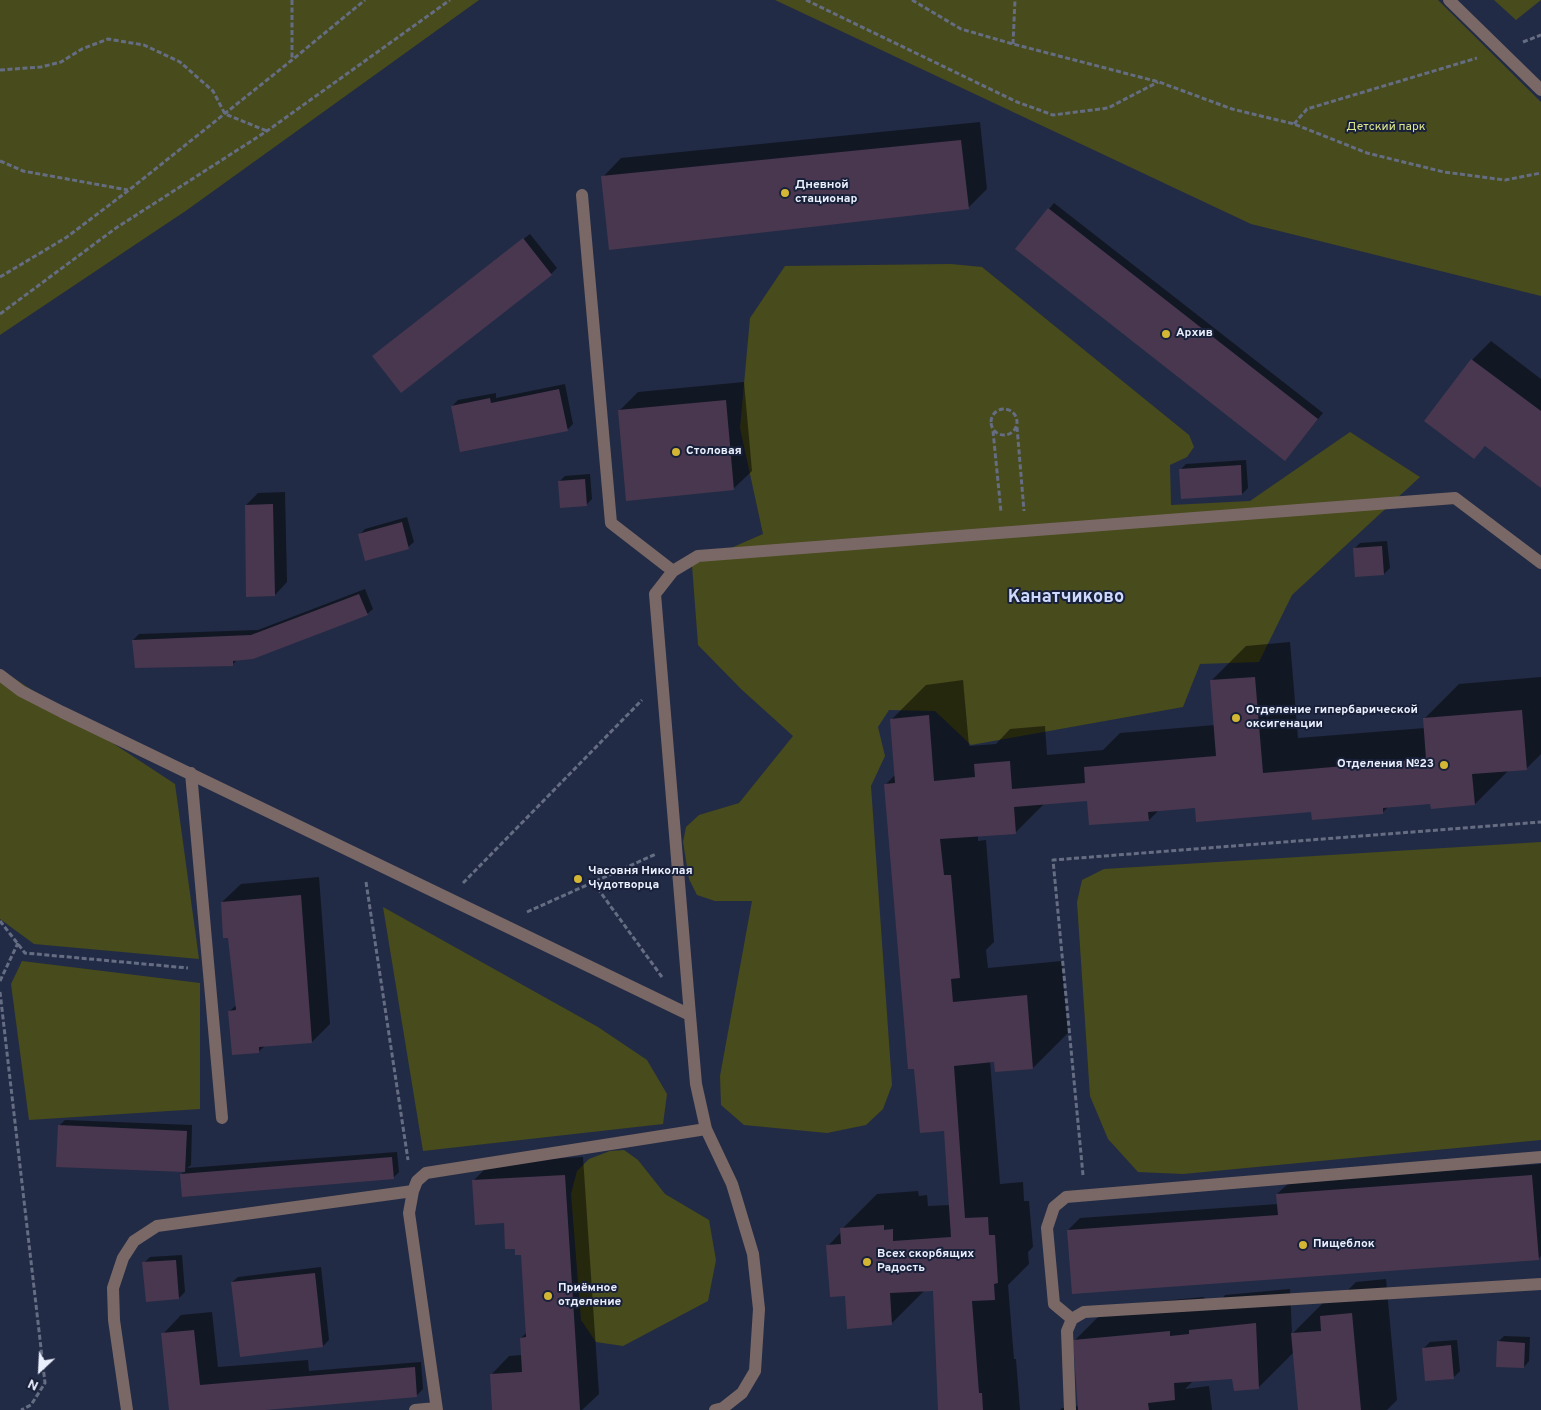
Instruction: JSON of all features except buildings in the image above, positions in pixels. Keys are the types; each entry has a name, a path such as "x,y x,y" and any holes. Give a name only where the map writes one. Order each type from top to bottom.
{"lane":[{"path":"1449,0 1541,90"},
{"path":"582,195 611,522 673,571"},
{"path":"714,1410 722,1408 742,1393 754,1371 759,1309 750,1245 732,1184 706,1129 696,1084 655,594 673,571 698,556 1455,498 1541,563"},
{"path":"0,675 20,691 690,1015"},
{"path":"191,773 222,1118"},
{"path":"415,1410 437,1409 408,1213 413,1191 418,1181 426,1173 706,1129"},
{"path":"1072,1319 1054,1304 1047,1228 1054,1207 1066,1197 1541,1157"},
{"path":"127,1410 114,1320 113,1288 123,1258 134,1241 157,1226 413,1191"},
{"path":"1070,1410 1067,1332 1072,1319 1084,1312 1541,1284"}],"path":[{"path":"292,0 292,60"},
{"path":"0,277 67,237 129,190 365,0"},
{"path":"0,314 116,228 267,131 450,0"},
{"path":"806,0 1017,102 1053,115 1108,108 1159,82"},
{"path":"912,0 961,29 1159,82 1232,109 1294,124 1367,153 1444,172 1505,180 1541,173"},
{"path":"1014,44 1015,0"},
{"path":"0,70 41,67 61,62 82,49 108,39 144,45 180,62 214,91 225,114 267,131"},
{"path":"1294,124 1307,109 1501,51"},
{"path":"0,161 23,171 129,190"},
{"path":"1017,427 1013,432 999,435 991,424 992,417 996,411 1002,408 1015,414 1018,420 1017,427 1026,531"},
{"path":"994,430 1002,532"},
{"path":"449,898 662,680"},
{"path":"1085,1196 1053,860 1541,822"},
{"path":"501,923 675,845"},
{"path":"362,857 413,1191"},
{"path":"593,882 667,984"},
{"path":"0,921 25,953 209,970"},
{"path":"0,981 18,943"},
{"path":"0,992 45,1383 31,1405 21,1410"}],"green space":[{"path":"0,0 479,0 187,210 0,335"},
{"name":"Детский парк","path":"775,0 1438,0 1541,102 1541,296 1251,224"},
{"path":"1494,0 1541,0 1516,20"},
{"path":"951,264 982,267 1189,435 1194,447 1187,457 1170,465 1171,505 1250,501 1350,432 1420,477 1292,595 1259,662 1200,664 1183,707 971,745 935,711 889,710 878,727 885,756 871,786 892,1085 883,1109 866,1125 827,1133 744,1125 721,1105 720,1076 752,901 715,901 697,895 689,879 683,842 686,827 699,815 739,803 793,736 741,689 698,645 692,565 763,534 740,428 750,318 785,266"},
{"path":"0,669 175,784 199,959 34,944 0,919"},
{"path":"1541,842 1541,1140 1183,1174 1138,1172 1108,1139 1090,1096 1077,902 1082,880 1104,869"},
{"path":"383,907 598,1027 647,1060 667,1094 663,1124 423,1151"},
{"path":"22,961 200,983 200,1109 29,1120 11,984"},
{"path":"624,1150 638,1160 665,1194 709,1220 716,1260 708,1301 623,1346 596,1342 581,1320 571,1194 577,1171 589,1159 610,1151"}],"place":[{"name":"Дневной стационар","path":"785,193"},
{"name":"Архив","path":"1166,334"},
{"name":"Столовая","path":"676,452"},
{"name":"Отделение гипербарической оксигенации","path":"1236,718"},
{"name":"Отделения №23","path":"1444,765"},
{"name":"Часовня Николая Чудотворца","path":"578,879"},
{"name":"Пищеблок","path":"1303,1245"},
{"name":"Всех скорбящих Радость","path":"867,1262"},
{"name":"Приёмное отделение","path":"548,1296"}],"district":[{"name":"Канатчиково","path":"1066,598"}]}
